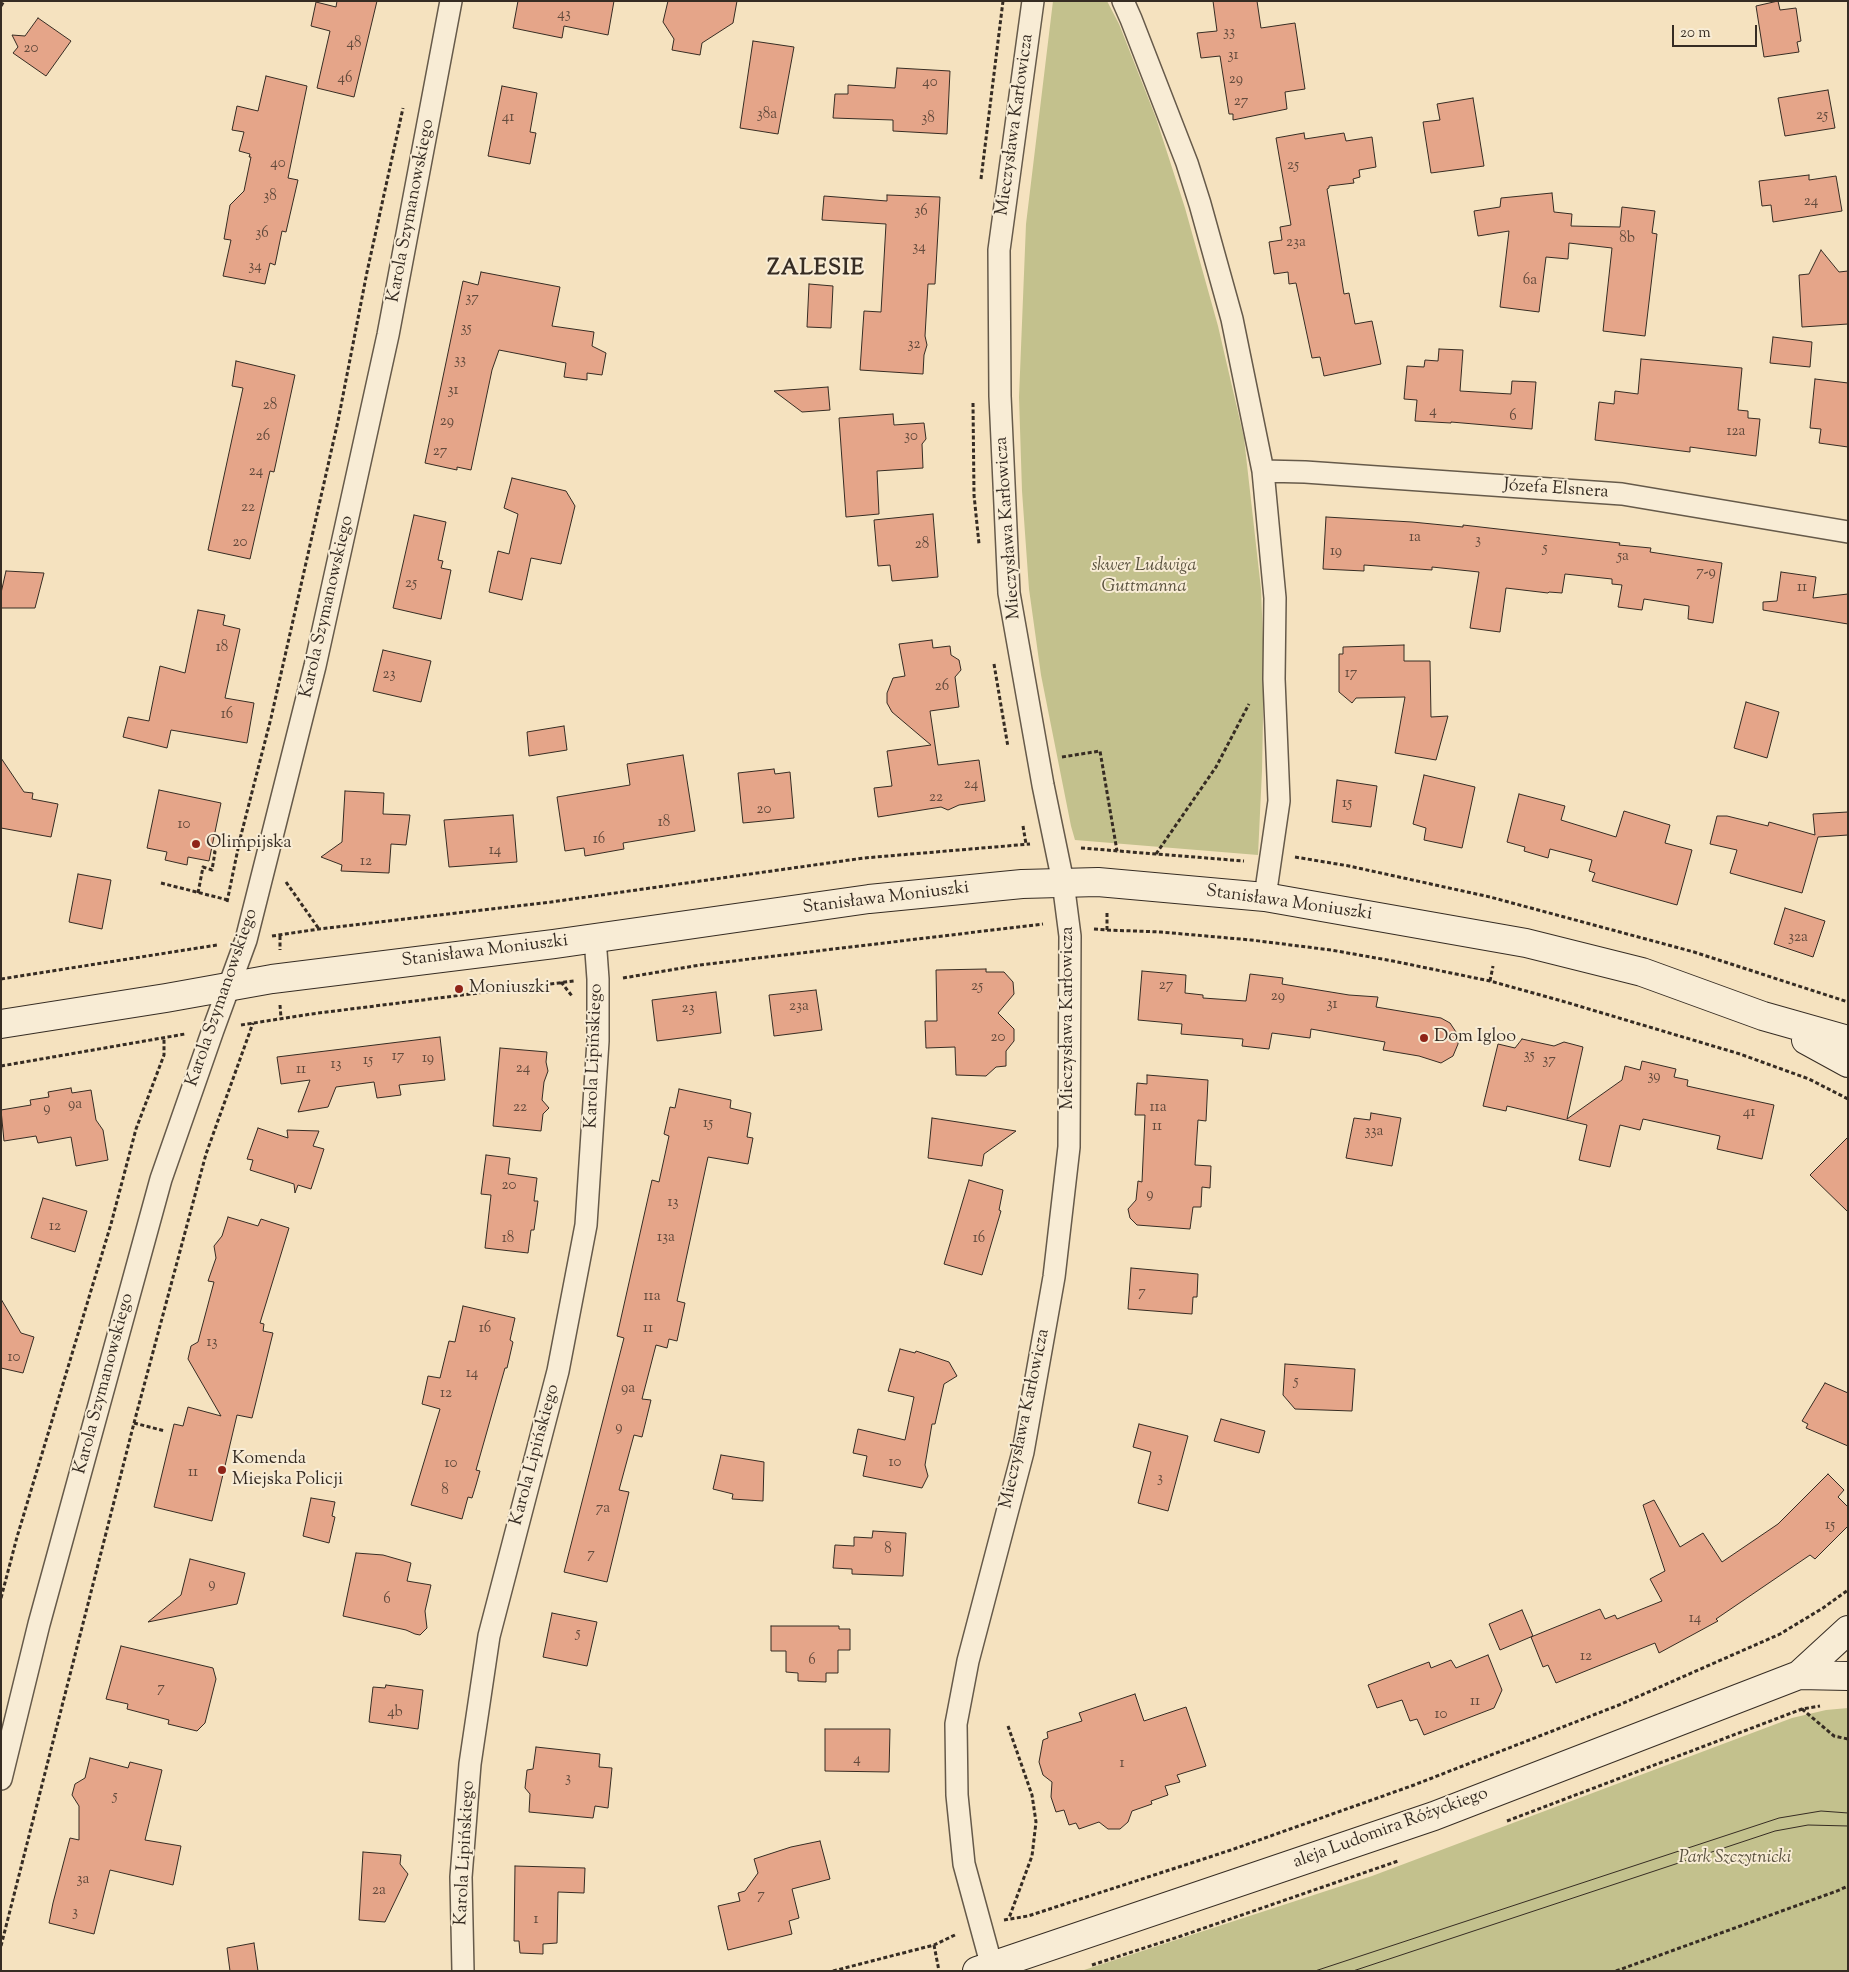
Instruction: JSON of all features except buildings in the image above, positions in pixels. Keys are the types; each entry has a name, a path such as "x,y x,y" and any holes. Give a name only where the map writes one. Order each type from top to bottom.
{"street":[{"name":"Karola Szymanowskiego","path":"1,1779 39,1624 161,1179 246,940 315,666 388,336 451,1"},
{"name":"Mieczysława Karłowicza","path":"985,1969 981,1927 964,1864 957,1795 956,1724 968,1661 1022,1452 1054,1276 1069,1147 1071,952 1064,882 1039,760 1009,593 1000,396 999,260 1033,1"},
{"path":"1122,1 1131,19 1187,163 1200,204 1232,318 1263,471 1275,598 1274,679 1279,800 1265,897"},
{"name":"Józefa Elsnera","path":"1263,471 1305,472 1622,494 1848,532"},
{"name":"Stanisława Moniuszki","path":"1,1024 272,979 595,938 869,899 1022,884 1115,882 1265,897 1526,943 1642,972 1764,1016 1848,1040"},
{"name":"Karola Lipińskiego","path":"463,1971 461,1877 470,1764 489,1636 558,1371 586,1225 598,1041 598,979 595,938"},
{"name":"Stanisława Moniuszki","path":"1764,1016 1848,1063"},
{"name":"aleja Ludomira Różyckiego","path":"985,1969 1434,1816 1799,1675 1848,1630"},
{"name":"aleja Ludomira Różyckiego","path":"1799,1675 1848,1676"}],"path":[{"path":"1,6 4,1"},
{"path":"226,909 240,840 271,718 336,431 367,272 403,106"},
{"path":"1156,854 1216,766 1253,695 1274,679"},
{"path":"1039,760 1100,751 1117,851"},
{"path":"265,938 319,929 551,902 864,858 1036,843"},
{"path":"198,893 203,867 212,870 215,852 211,851"},
{"path":"283,878 319,929"},
{"path":"161,883 228,900"},
{"path":"1107,911 1107,930"},
{"path":"620,978 709,964 1050,923"},
{"path":"1086,929 1161,932 1332,950 1490,981 1562,1000 1740,1054 1809,1079 1848,1099"},
{"path":"280,936 280,950"},
{"path":"1,979 219,944"},
{"path":"239,1025 280,1018 581,980"},
{"path":"280,1004 280,1018"},
{"path":"1,1946 134,1423 206,1154 253,1023"},
{"path":"1,1066 174,1036"},
{"path":"1,1598 17,1537 111,1224 136,1129 164,1055 164,1038"},
{"path":"134,1423 165,1431"},
{"path":"833,1971 934,1945 952,1935 1009,1918 1028,1916 1231,1850 1414,1785 1619,1705 1780,1634 1824,1608 1848,1590"},
{"path":"1802,1709 1834,1736 1848,1739"},
{"path":"1008,1726 1032,1795 1036,1822 1032,1856 1009,1918"},
{"path":"1616,1971 1848,1886"},
{"path":"934,1945 939,1971"}],"green space":[{"name":"skwer Ludwiga Guttmanna","path":"1053,1 1107,1 1119,24 1156,118 1185,208 1218,326 1244,438 1261,589 1264,666 1258,855 1075,840 1071,826 1041,675 1029,589 1022,491 1019,397 1026,224"},
{"name":"Park Szczytnicki","path":"1848,1708 1848,1971 1081,1971 1372,1876 1792,1718 1826,1710"}],"tram line":[{"path":"1315,1971 1779,1818 1821,1811 1848,1813"},
{"path":"1353,1971 1775,1831 1808,1825 1848,1826"}],"place":[{"name":"Olimpijska","path":"196,844"},
{"name":"Moniuszki","path":"459,989"},
{"name":"Dom Igloo","path":"1424,1038"},
{"name":"Komenda Miejska Policji","path":"222,1470"}],"district":[{"name":"ZALESIE","path":"816,270"}]}
